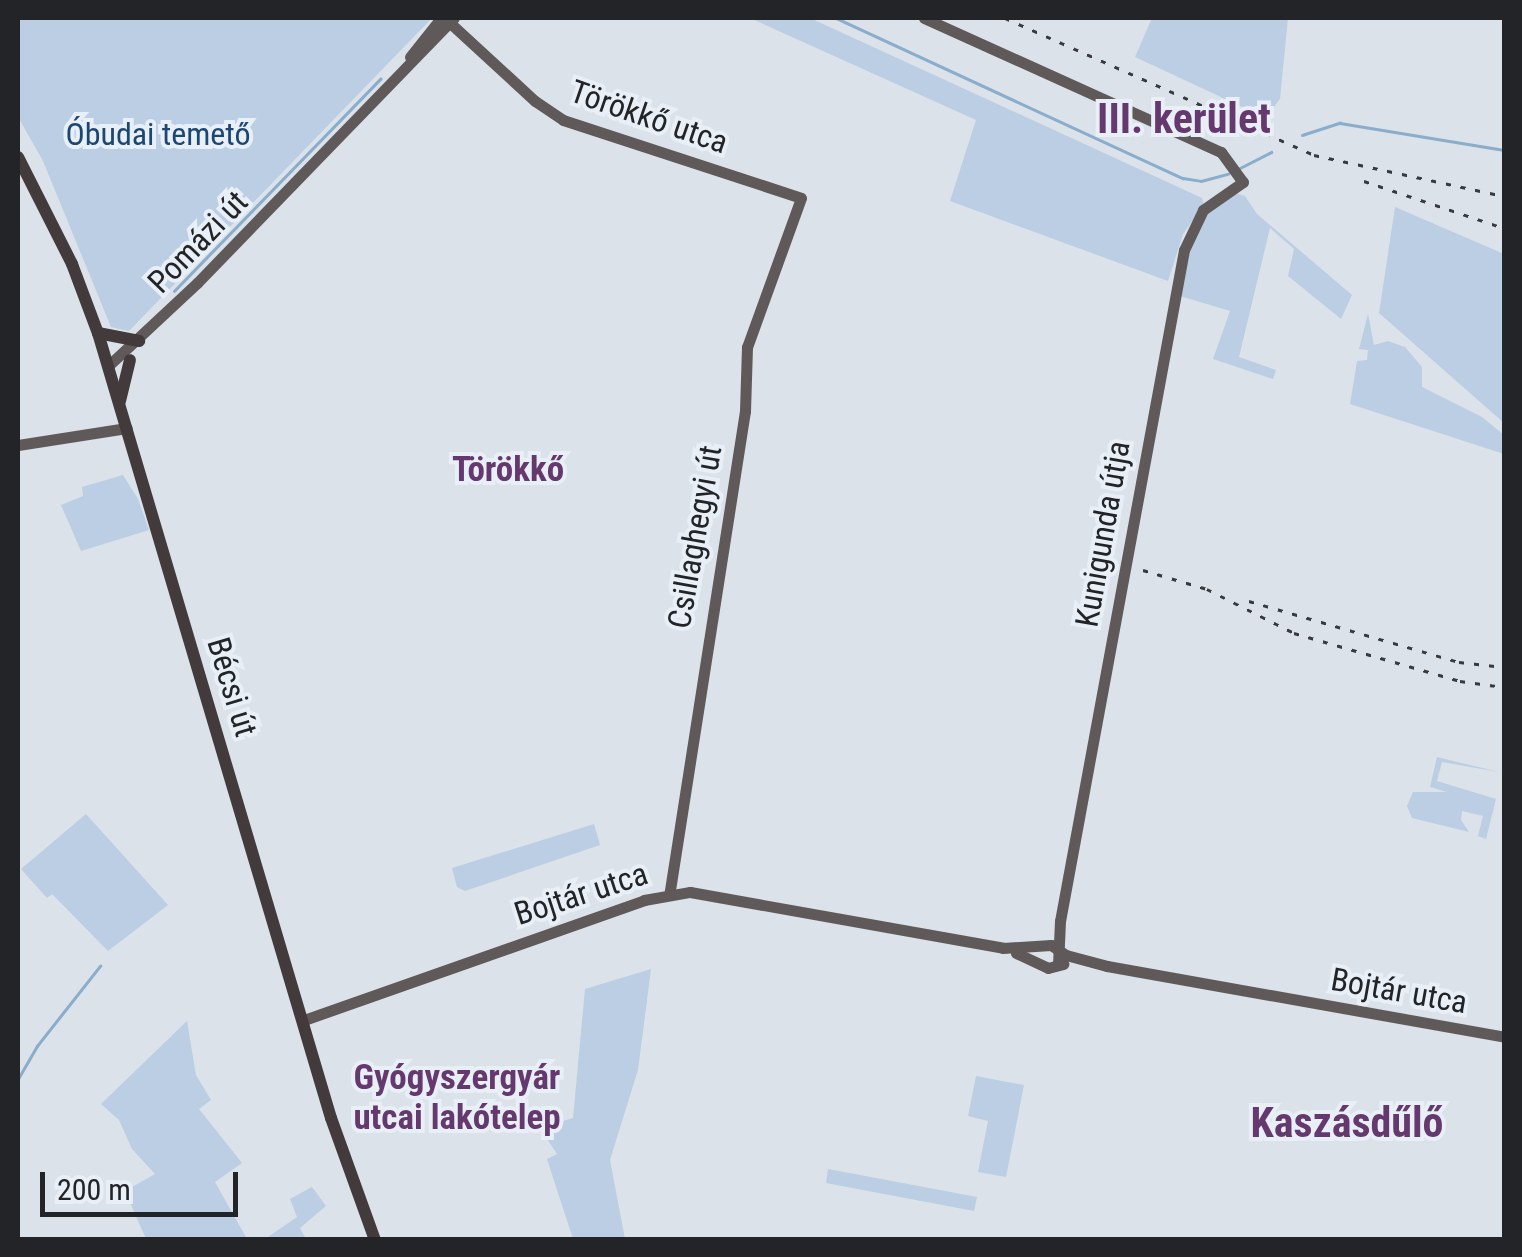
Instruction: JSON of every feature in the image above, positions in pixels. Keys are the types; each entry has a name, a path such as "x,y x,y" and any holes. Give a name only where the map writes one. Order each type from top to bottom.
{"main road":[{"name":"Bécsi út","path":"18,157 66,252 98,334 331,1118 375,1240"},
{"path":"98,334 124,351"},
{"path":"119,403 124,351 138,341"}],"street":[{"path":"448,19 468,18"},
{"name":"Kunigunda útja","path":"924,18 1197,140 1232,162 1241,178 1206,207 1184,250 1060,921 1059,958"},
{"name":"Pomázi út","path":"138,341 448,19"},
{"name":"Törökkő utca","path":"448,19 535,101 563,120 801,198"},
{"name":"Csillaghegyi út","path":"668,894 745,411 746,356 764,292 801,198"},
{"path":"108,368 124,351"},
{"path":"18,445 127,428"},
{"name":"Bojtár utca","path":"304,1020 668,894 715,896 1003,948 1041,963"},
{"name":"Kunigunda útja","path":"1041,963 1039,954 1060,921"},
{"path":"1041,963 1048,968 1059,958 1054,946 1044,947"},
{"name":"Bojtár utca","path":"1003,948 1044,947"},
{"name":"Bojtár utca","path":"1059,958 1504,1037"}],"green space":[{"name":"Óbudai temető","path":"18,18 432,18 129,331 111,327 43,161 18,117"},
{"path":"750,18 810,18 1202,198 1204,205 1183,234 1168,281 950,201 976,120"},
{"path":"1152,18 1288,18 1280,99 1266,118 1135,57"},
{"path":"1235,193 1245,196 1257,214 1352,295 1341,319 1288,276 1294,249 1270,228 1239,357 1276,370 1273,379 1213,359 1230,311 1180,296 1193,239 1210,209"},
{"path":"1395,207 1504,254 1504,423 1379,313"},
{"path":"1368,314 1374,345 1388,341 1405,347 1422,367 1422,387 1482,417 1504,435 1504,454 1350,404 1357,361 1367,360 1368,350 1359,349"},
{"path":"123,475 138,499 149,530 81,551 61,505 83,496 82,487"},
{"path":"1437,757 1499,772 1442,762 1437,781 1496,799 1486,839 1478,836 1483,816 1462,811 1461,820 1469,832 1412,818 1407,806 1413,792 1447,792 1430,787"},
{"path":"86,814 168,905 108,951 52,894 47,898 21,869"},
{"path":"594,824 600,845 465,891 457,887 452,868"},
{"path":"651,969 638,1070 610,1160 625,1239 573,1239 547,1159 557,1154 540,1128 573,1118 585,989"},
{"path":"187,1021 196,1075 211,1100 199,1109 242,1163 215,1182 247,1239 146,1239 125,1191 155,1174 132,1149 119,1120 101,1104"},
{"path":"976,1076 1024,1085 1006,1177 978,1172 988,1121 968,1116"},
{"path":"828,1169 977,1197 974,1211 826,1183"},
{"path":"312,1187 326,1206 300,1228 306,1239 265,1239 297,1217 290,1199"}],"waterway":[{"path":"836,18 1183,178 1201,181 1228,174"},
{"path":"174,291 380,79"},
{"path":"1302,135 1340,123 1504,150"},
{"path":"1240,168 1271,152"},
{"path":"18,1079 37,1046 100,966"}],"railway":[{"path":"1005,18 1314,155 1504,196"},
{"path":"1364,181 1504,228"},
{"path":"1143,570 1207,589 1294,633 1460,681 1504,687"},
{"path":"1249,601 1459,662 1504,667"}],"district":[{"name":"III. kerület","path":"1184,119"},
{"name":"Törökkő","path":"508,470"},
{"name":"Gyógyszergyár utcai lakótelep","path":"457,1098"},
{"name":"Kaszásdűlő","path":"1347,1123"}]}
